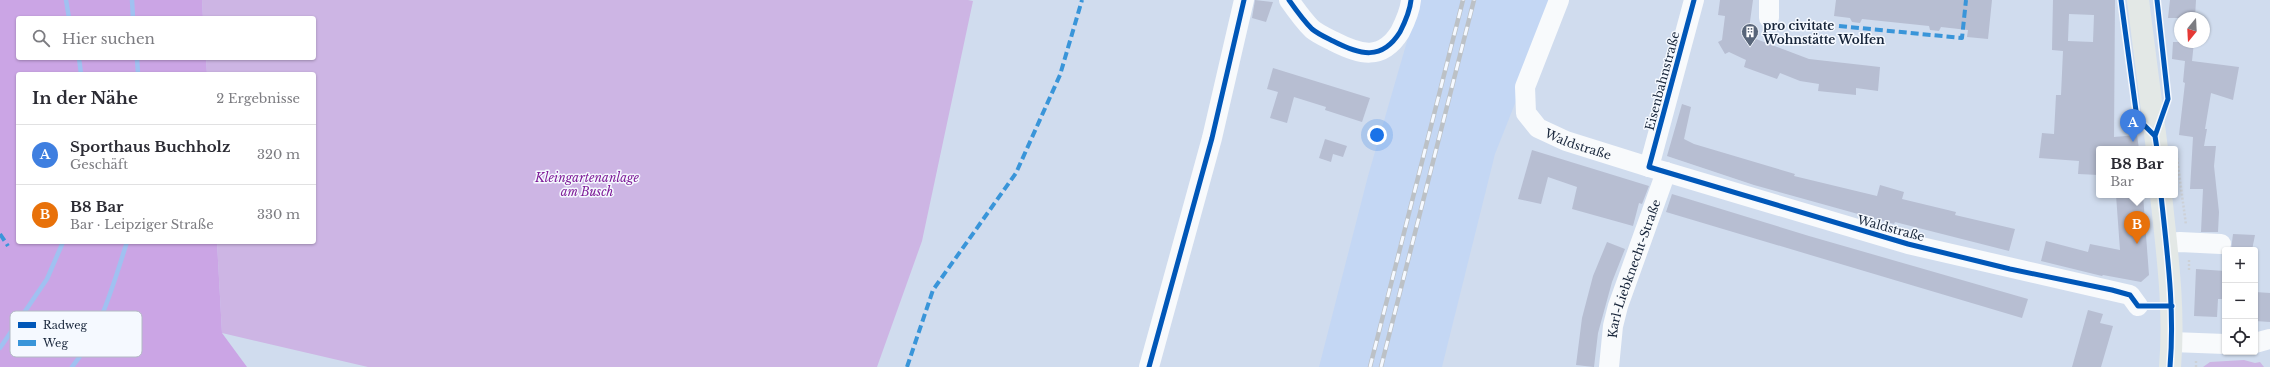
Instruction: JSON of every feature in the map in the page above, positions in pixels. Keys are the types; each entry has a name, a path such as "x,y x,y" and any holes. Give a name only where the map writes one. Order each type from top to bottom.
{"main road":[{"path":"2138,0 2157,146"},
{"path":"2161,198 2172,306 2170,367"}],"street":[{"path":"1149,367 1212,138 1244,0"},
{"path":"1289,0 1313,30 1345,48 1359,53 1372,54 1383,49 1395,39 1404,23 1411,0"},
{"name":"Waldstraße","path":"1559,0 1525,87 1526,113 1538,128 1566,141 1657,170 1908,244 2134,301"},
{"name":"Eisenbahnstraße","path":"1657,170 1694,0"},
{"name":"Karl-Liebknecht-Straße","path":"1609,367 1613,326 1657,170"},
{"path":"2166,243 2180,242 2221,244"},
{"path":"2172,342 2222,344"}],"shaded area":[{"path":"0,0 202,0 203,16 16,16 16,60 206,60 207,72 16,72 16,244 217,244 222,333 247,367 0,367"},
{"path":"1419,0 1556,0 1495,154 1442,367 1319,367 1368,176"}],"green space":[{"name":"Kleingartenanlage am Busch","path":"202,0 973,1 922,241 877,367 368,367 222,333 217,244 316,244 316,72 207,72 206,60 316,60 316,16 203,16"},
{"path":"2244,360 2255,363 2260,362 2264,367 2203,367 2210,362"}],"building":[{"path":"1255,0 1273,2 1266,22 1252,18"},
{"name":"pro civitate Wohnstätte Wolfen","path":"1720,0 1753,0 1748,36 1809,59 1880,67 1878,91 1856,88 1856,95 1818,91 1819,84 1800,81 1780,73 1777,79 1744,67 1746,60 1729,52 1725,54 1718,42 1722,40 1725,16 1718,15"},
{"path":"1836,0 1992,0 1988,39 1967,37 1968,30 1941,27 1939,31 1930,30 1929,26 1862,19 1860,23 1852,22 1850,18 1834,16"},
{"path":"2053,0 2115,0 2114,137 2137,135 2139,146 2096,146 2096,175 2078,174 2079,161 2039,158 2042,133 2054,134 2056,95 2061,95 2063,51 2052,50","holes":["2069,14 2094,15 2093,42 2068,41"]},
{"path":"2170,0 2196,0 2195,12 2174,12 2174,18 2168,18"},
{"path":"2174,42 2174,48 2193,48 2192,61 2239,67 2233,100 2211,93 2205,129 2207,129 2204,146 2216,146 2214,166 2219,212 2218,232 2201,232 2203,189 2190,189 2193,137 2179,135 2185,83 2183,82 2185,61 2172,59"},
{"path":"1273,68 1370,98 1362,122 1325,110 1326,107 1294,97 1287,123 1270,118 1278,92 1267,89"},
{"path":"1682,104 1691,107 1684,139 1694,144 1795,174 1794,176 1877,196 1880,185 1904,192 1902,199 1956,212 1955,215 2015,229 2009,251 1895,222 1894,224 1754,185 1667,156"},
{"path":"1325,139 1347,146 1343,157 1333,154 1331,162 1319,158"},
{"path":"1532,150 1649,186 1642,204 1639,203 1633,226 1572,209 1577,187 1548,177 1541,204 1518,199"},
{"path":"1672,194 1809,236 2028,299 2022,318 1666,212"},
{"path":"2116,198 2143,198 2149,275 2141,282 2102,276 2041,261 2046,241 2088,252 2090,244 2120,250"},
{"path":"2233,234 2255,235 2253,247 2231,247"},
{"path":"1607,242 1625,249 1612,282 1598,333 1594,367 1576,365 1582,318 1593,276"},
{"path":"2196,269 2222,271 2222,299 2218,299 2217,317 2194,316"},
{"path":"2258,292 2270,293 2270,322 2258,321"},
{"path":"2088,310 2103,314 2100,323 2113,326 2101,367 2072,367"}],"waterway":[{"path":"66,0 69,16"},
{"path":"132,0 133,16"},
{"path":"79,60 81,72"},
{"path":"137,60 138,72"},
{"path":"25,311 47,279 62,244"},
{"path":"103,311 126,244"},
{"path":"0,348 10,333"},
{"path":"72,367 79,357"}],"railway":[{"path":"1370,367 1463,0"},
{"path":"1381,367 1474,0"}],"marked path":[{"path":"907,367 933,290 1016,173 1060,75 1082,0"},
{"path":"1839,26 1962,38 1966,0"},
{"path":"0,234 8,246"}],"cycle path":[{"path":"1149,367 1212,138 1244,0"},
{"path":"1289,0 1306,22 1317,33 1352,50 1370,53 1386,48 1400,32 1410,8 1411,0"},
{"path":"1694,0 1649,167 1908,244 2010,269 2130,295 2138,306 2172,306"},
{"path":"2121,0 2137,118 2155,136"},
{"path":"2157,0 2168,99 2155,136 2157,146"},
{"path":"2161,198 2171,302 2172,324 2170,367"}],"place":[{"name":"pro civitate Wohnstätte Wolfen","path":"1750,47"},
{"name":"Sporthaus Buchholz","path":"2133,142"},
{"name":"B8 Bar","path":"2137,244"}]}
